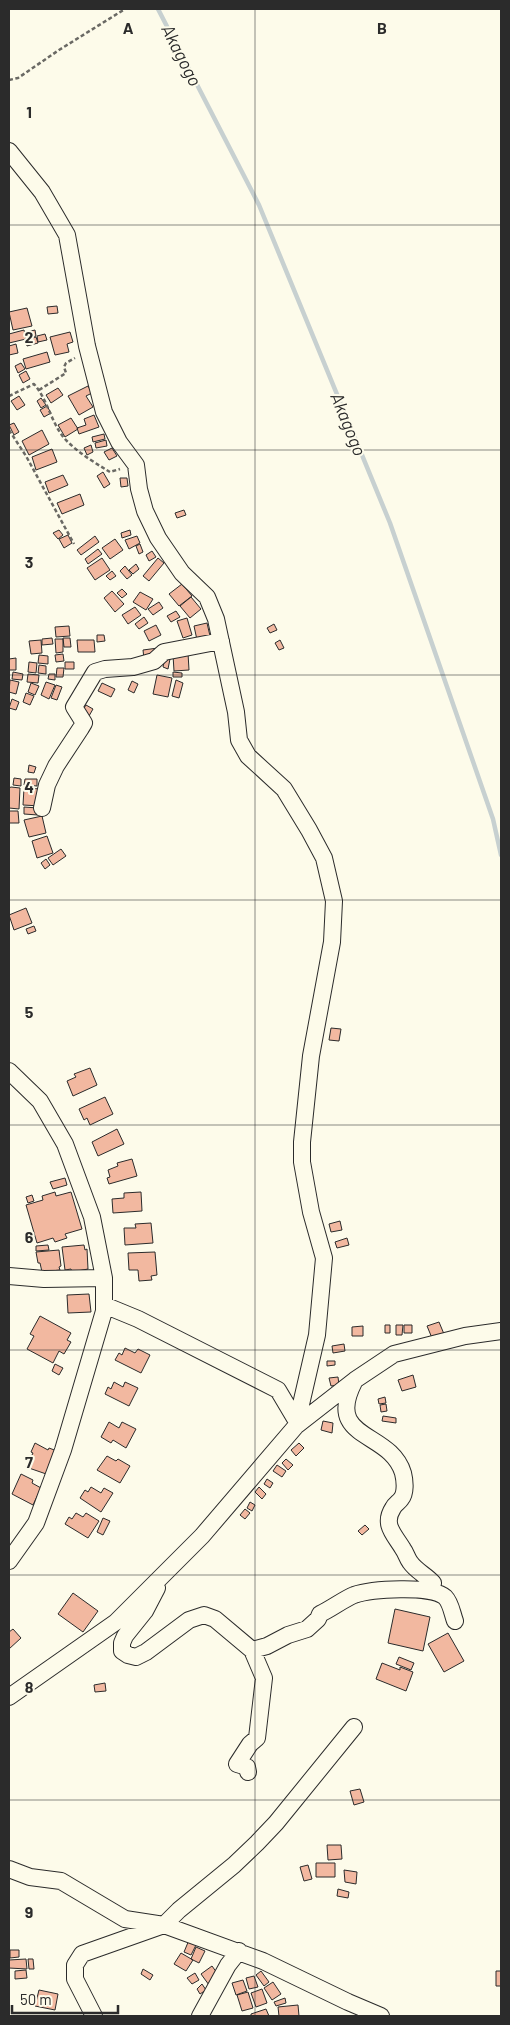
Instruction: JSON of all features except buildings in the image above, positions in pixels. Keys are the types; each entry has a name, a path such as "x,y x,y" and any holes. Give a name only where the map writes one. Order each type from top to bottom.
{"street":[{"path":"10,155 42,192 67,235 88,352 104,412 119,442 136,465 139,489 145,511 158,538 182,573 207,597 216,619 236,712 239,740 248,756 284,789 309,830 324,858 334,901 332,942 311,1056 302,1142 302,1162 311,1212 324,1258 317,1335 296,1424"},
{"path":"42,808 47,785 56,766 84,723 74,707 95,672 105,669 133,667 154,661 164,652 220,641"},
{"path":"9,1071 40,1101 65,1144 92,1217 104,1278 104,1310 63,1450 36,1523 9,1561"},
{"path":"9,1276 44,1279 104,1278"},
{"path":"104,1305 138,1319 278,1390 296,1424"},
{"path":"9,1697 116,1622 202,1536 296,1424 355,1380 394,1354 465,1336 501,1331"},
{"path":"355,1380 347,1395 346,1412 350,1424 367,1438 384,1447 396,1459 403,1473 405,1486 403,1498 393,1508 389,1527 410,1563 433,1583 431,1591"},
{"path":"162,1576 145,1612 124,1636 122,1651 136,1657 146,1652 189,1620 204,1615 215,1619 252,1650 264,1678 257,1738 250,1744 237,1764 247,1767 248,1772"},
{"path":"252,1650 268,1646 288,1635 307,1629 318,1619 320,1614 353,1596 372,1591 431,1591 440,1593 449,1602 454,1621"},
{"path":"94,2016 75,1979 75,1965 82,1954 164,1925 178,1910 234,1865 270,1830 354,1727"},
{"path":"9,1869 30,1876 61,1881 125,1919 164,1925 239,1951 381,2016"},
{"path":"200,2016 228,1965 239,1951"}],"path":[{"path":"9,80 18,78 125,9"},
{"path":"39,390 66,373 64,368 66,363 88,352"},
{"path":"9,396 34,384 65,438 96,464 110,472 136,465"},
{"path":"9,430 26,456 74,544"}],"waterway":[{"name":"Akagogo","path":"158,9 259,205 390,523 493,819 501,855"}]}
